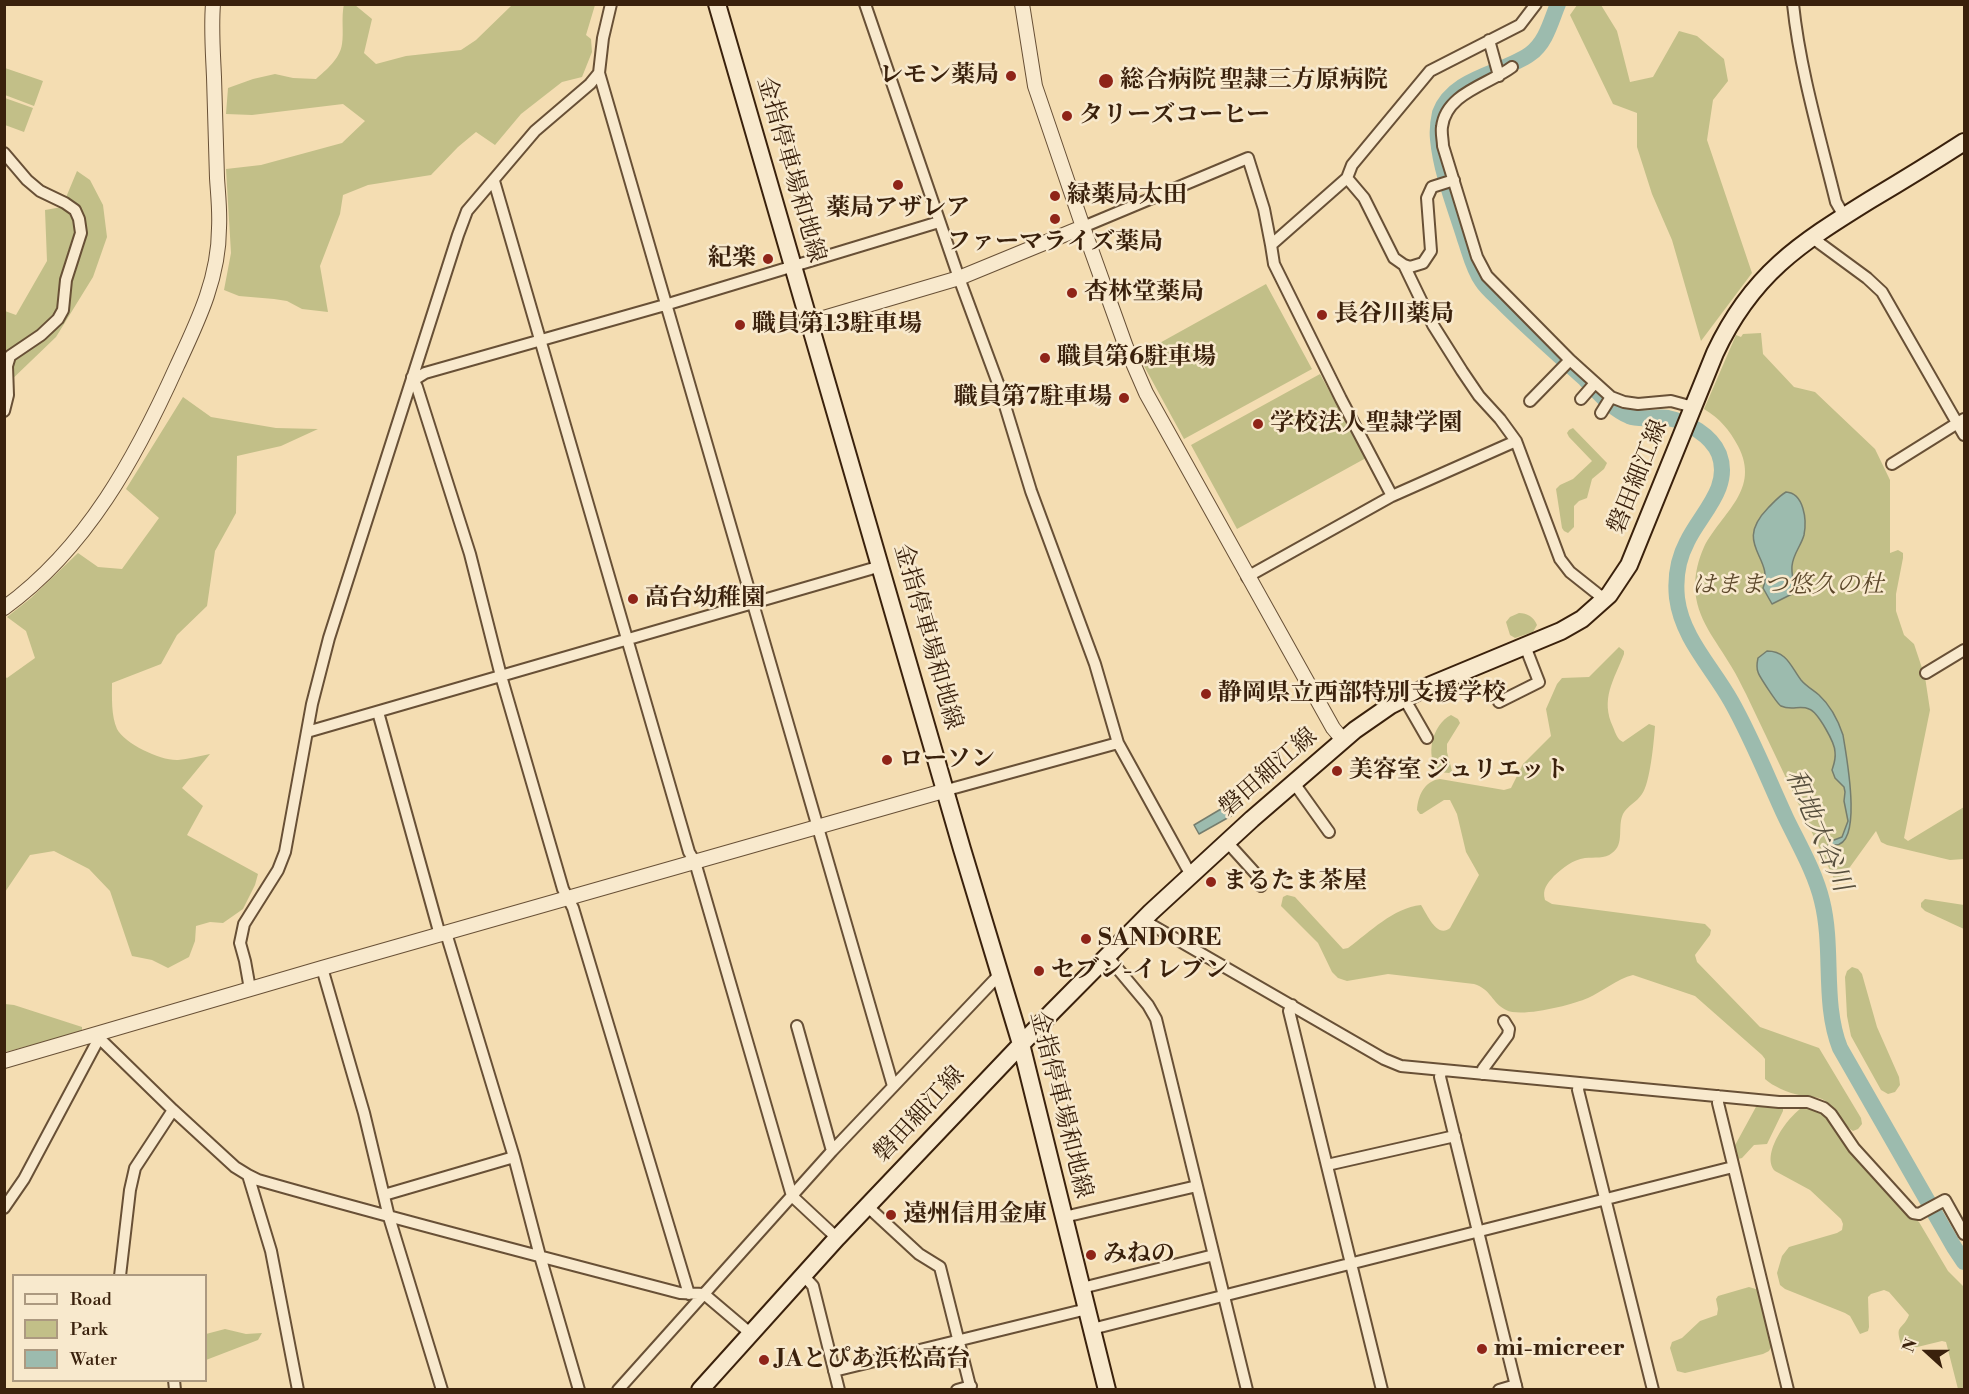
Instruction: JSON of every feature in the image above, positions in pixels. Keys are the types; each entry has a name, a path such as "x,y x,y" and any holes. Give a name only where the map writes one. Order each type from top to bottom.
{"main road":[{"name":"金指停車場和地線","path":"717,4 1021,1044 1107,1389"},
{"name":"磐田細江線","path":"700,1389 867,1206 1107,956 1192,873 1343,740 1372,717 1404,698 1571,625 1604,600 1623,576 1631,560 1722,339 1746,300 1776,265 1814,235 1965,142"}],"street":[{"path":"4,608 23,594 64,556 106,501 133,457 154,416 202,312 215,267 219,228 212,50 213,4"},
{"path":"611,4 603,38 599,73 893,1086"},
{"path":"865,4 939,222 999,386 1031,491 1095,664 1118,743 1187,868 1192,873"},
{"path":"1022,4 1035,86 1126,347 1146,393 1333,728 1343,740"},
{"path":"1271,245 1347,178 1352,165 1430,71 1520,25 1536,4"},
{"path":"1793,4 1795,26 1806,78 1836,202 1844,216"},
{"path":"1489,40 1499,76"},
{"path":"1512,67 1459,98 1446,111 1442,128 1443,146 1452,181 1477,257 1487,276 1570,360 1611,397 1638,404 1671,402 1691,411"},
{"path":"250,989 240,943 244,924 278,870 285,852 312,704 329,638 467,211 535,131 590,84 599,73"},
{"path":"4,153 27,180 40,191 65,202 75,210 81,233 66,280 63,310 58,320 10,356 7,366 9,395 4,411"},
{"path":"810,322 959,278 1248,158 1263,209 1274,264 1392,496"},
{"path":"1347,178 1364,198 1394,258 1410,267 1423,263 1431,251 1427,198 1432,187 1452,181"},
{"path":"494,181 689,852 695,862 792,1196 837,1238"},
{"path":"412,377 417,378 425,373 665,305 939,222"},
{"path":"1814,235 1818,242 1882,292 1961,421 1965,435"},
{"path":"1404,265 1433,325 1479,396 1516,441 1560,559 1570,572 1604,600"},
{"path":"1530,400 1570,360"},
{"path":"412,377 470,554 501,676 563,889 569,898 689,1294"},
{"path":"1581,399 1595,383"},
{"path":"1601,413 1611,397"},
{"path":"1892,464 1961,421"},
{"path":"1248,577 1392,496 1516,441"},
{"path":"308,732 881,566"},
{"path":"1499,702 1539,682 1525,646"},
{"path":"1926,673 1965,650"},
{"path":"1404,698 1426,738"},
{"path":"378,712 443,934 514,1157 579,1389"},
{"path":"4,1060 1118,743"},
{"path":"1294,783 1329,832"},
{"path":"1227,842 1256,874 1262,886"},
{"path":"1145,918 1150,924 1392,1063 1411,1067 1779,1102 1808,1102 1824,1108 1831,1114 1854,1149 1913,1213 1917,1215 1922,1213 1945,1200 1965,1234"},
{"path":"1107,956 1154,1014 1247,1389"},
{"path":"322,968 364,1113 389,1217 442,1389"},
{"path":"618,1389 832,1151 1000,974"},
{"path":"1292,1005 1288,1011 1382,1389"},
{"path":"1482,1074 1483,1069 1508,1035 1509,1029 1504,1021"},
{"path":"797,1026 832,1151"},
{"path":"95,1034 173,1110 236,1167 248,1175 389,1217 689,1294 704,1294 750,1333"},
{"path":"4,1208 24,1179 97,1042 95,1034"},
{"path":"1441,1070 1440,1077 1517,1387 1499,1389"},
{"path":"1579,1083 1578,1089 1653,1389"},
{"path":"1718,1096 1733,1167 1788,1389"},
{"path":"120,1274 130,1190 135,1168 173,1110"},
{"path":"1327,1165 1455,1136"},
{"path":"384,1195 514,1157"},
{"path":"1092,1329 1733,1167"},
{"path":"248,1175 271,1251 298,1389"},
{"path":"1064,1218 1197,1186"},
{"path":"867,1206 919,1254 940,1267 971,1388 957,1389"},
{"path":"1082,1288 1214,1255"},
{"path":"803,1275 813,1286 839,1389"},
{"path":"834,1371 1087,1309"}],"green space":[{"path":"344,4 355,5 372,19 364,53 376,64 406,56 461,50 476,40 512,5 595,5 586,35 591,39 592,52 582,77 562,82 521,114 495,145 476,132 431,175 368,185 343,195 340,214 320,266 328,312 302,309 287,301 239,296 224,290 231,253 226,169 261,165 342,143 365,121 343,104 252,115 226,114 228,88 275,74 316,79 332,64 341,49"},
{"path":"1577,5 1601,5 1617,31 1630,82 1653,77 1679,31 1697,36 1724,59 1728,81 1713,100 1707,140 1752,273 1701,341 1672,240 1652,194 1637,147 1637,113 1613,104 1570,15"},
{"path":"5,68 43,81 34,106 5,95"},
{"path":"5,98 33,108 24,132 5,125"},
{"path":"77,171 90,180 103,205 107,237 93,277 56,337 5,386 5,311 16,315 47,261 45,210 62,207"},
{"path":"1266,284 1312,369 1184,439 1138,355"},
{"name":"はままつ悠久の杜","path":"1761,333 1763,354 1794,387 1815,392 1875,449 1890,480 1890,553 1898,550 1903,553 1896,594 1896,611 1904,635 1914,644 1925,677 1930,710 1904,838 1908,841 1964,807 1964,859 1950,860 1887,845 1881,842 1876,831 1837,885 1746,694 1708,629 1699,609 1695,587 1700,557 1712,534 1736,500 1745,475 1744,462 1735,440 1728,429 1704,409 1736,335 1741,337 1743,334"},
{"path":"1320,374 1366,458 1237,529 1191,445"},
{"path":"183,397 211,417 276,428 318,429 281,446 237,456 236,513 215,551 207,606 177,635 161,664 112,683 115,724 121,735 135,746 171,760 210,754 182,788 203,806 187,835 258,874 243,909 223,923 210,922 196,926 195,941 189,957 168,968 152,960 132,956 110,891 89,869 54,851 30,855 5,892 4,676 7,678 35,658 26,631 7,617 31,598 78,553 98,567 122,569 159,518 126,489"},
{"path":"1573,428 1607,463 1604,469 1592,479 1587,498 1574,506 1574,527 1568,533 1562,528 1556,489 1573,479 1592,461 1569,437 1567,433"},
{"path":"1519,613 1530,616 1537,625 1533,632 1515,638 1510,635 1506,622 1510,617"},
{"path":"1619,647 1624,654 1608,698 1609,717 1617,736 1623,742 1649,724 1655,726 1645,789 1623,814 1620,840 1616,849 1606,856 1580,859 1565,867 1547,884 1544,893 1545,900 1552,904 1705,924 1711,930 1710,935 1695,955 1697,962 1760,1027 1819,1048 1861,1118 1862,1124 1858,1129 1853,1131 1848,1127 1825,1100 1790,1093 1768,1082 1765,1079 1765,1059 1762,1055 1695,996 1633,975 1571,1004 1534,1012 1513,1012 1501,1007 1484,989 1474,984 1388,974 1347,981 1338,978 1332,972 1318,943 1281,906 1283,897 1287,895 1295,897 1343,949 1348,948 1391,916 1421,905 1437,928 1445,931 1450,928 1479,875 1466,852 1457,814 1450,800 1444,800 1420,814 1417,810 1423,790 1434,780 1440,779 1504,790 1511,788 1523,764 1551,736 1546,709 1557,684 1562,678 1589,677"},
{"path":"1451,715 1460,723 1447,744 1452,771 1438,772 1432,757 1432,741 1439,726"},
{"path":"1925,899 1964,905 1964,929 1925,911 1921,903"},
{"path":"1852,967 1858,969 1862,974 1877,1027 1899,1077 1900,1085 1895,1092 1888,1094 1881,1090 1851,1036 1847,1016 1845,977 1847,971"},
{"path":"5,1004 82,1027 82,1032 5,1052"},
{"path":"1757,1105 1783,1107 1783,1111 1767,1144 1754,1145 1742,1158 1738,1159 1733,1149"},
{"path":"1803,1107 1822,1111 1911,1216 1919,1222 1948,1271 1964,1287 1964,1389 1958,1389 1946,1342 1909,1349 1902,1347 1899,1331 1909,1315 1889,1292 1884,1290 1868,1297 1869,1327 1868,1331 1860,1334 1850,1316 1780,1285 1777,1273 1782,1256 1789,1247 1837,1233 1842,1230 1843,1224 1841,1219 1810,1190 1775,1171 1771,1164 1773,1146 1778,1136 1790,1119"},
{"path":"1749,1287 1759,1290 1772,1345 1769,1351 1685,1373 1677,1371 1670,1348 1672,1342 1682,1338 1700,1321 1717,1315 1716,1299 1718,1296"},
{"path":"225,1329 246,1334 262,1333 258,1340 207,1360 207,1334"}],"water":[{"path":"1786,492 1797,497 1800,502 1803,508 1805,529 1793,562 1792,594 1772,604 1763,588 1764,568 1756,550 1754,532 1758,521 1768,508"},
{"path":"1767,651 1784,657 1803,682 1823,699 1834,714 1843,735 1851,816 1843,842 1834,845 1830,859 1827,856 1829,840 1842,837 1848,821 1844,787 1835,778 1832,770 1835,759 1834,748 1825,728 1813,711 1806,708 1781,706 1773,696 1757,668 1758,658"},
{"path":"1226,806 1231,816 1199,834 1194,825"}],"waterway":[{"name":"和地大谷川","path":"1558,4 1547,31 1536,49 1519,61 1467,84 1446,101 1440,113 1438,132 1445,177 1453,202 1472,260 1489,290 1616,409 1629,416 1668,418 1683,423 1705,435 1719,454 1722,466 1718,489 1687,542 1679,562 1676,591 1680,613 1691,639 1739,715 1815,880 1825,919 1831,1012 1840,1048 1964,1262"}],"place":[{"name":"レモン薬局","path":"1011,76"},
{"name":"総合病院 聖隷三方原病院","path":"1106,81"},
{"name":"タリーズコーヒー","path":"1067,116"},
{"name":"薬局アザレア","path":"898,185"},
{"name":"緑薬局太田","path":"1055,196"},
{"name":"ファーマライズ薬局","path":"1055,219"},
{"name":"紀楽","path":"768,259"},
{"name":"杏林堂薬局","path":"1072,293"},
{"name":"長谷川薬局","path":"1322,315"},
{"name":"職員第13駐車場","path":"740,325"},
{"name":"職員第6駐車場","path":"1045,358"},
{"name":"職員第7駐車場","path":"1124,398"},
{"name":"学校法人聖隷学園","path":"1258,424"},
{"name":"高台幼稚園","path":"633,599"},
{"name":"静岡県立西部特別支援学校","path":"1206,694"},
{"name":"ローソン","path":"887,760"},
{"name":"美容室 ジュリエット","path":"1337,771"},
{"name":"まるたま茶屋","path":"1211,882"},
{"name":"SANDORE","path":"1086,939"},
{"name":"セブン-イレブン","path":"1039,971"},
{"name":"遠州信用金庫","path":"891,1215"},
{"name":"みねの","path":"1091,1255"},
{"name":"mi-micreer","path":"1482,1349"},
{"name":"JAとぴあ浜松高台","path":"764,1360"}]}
